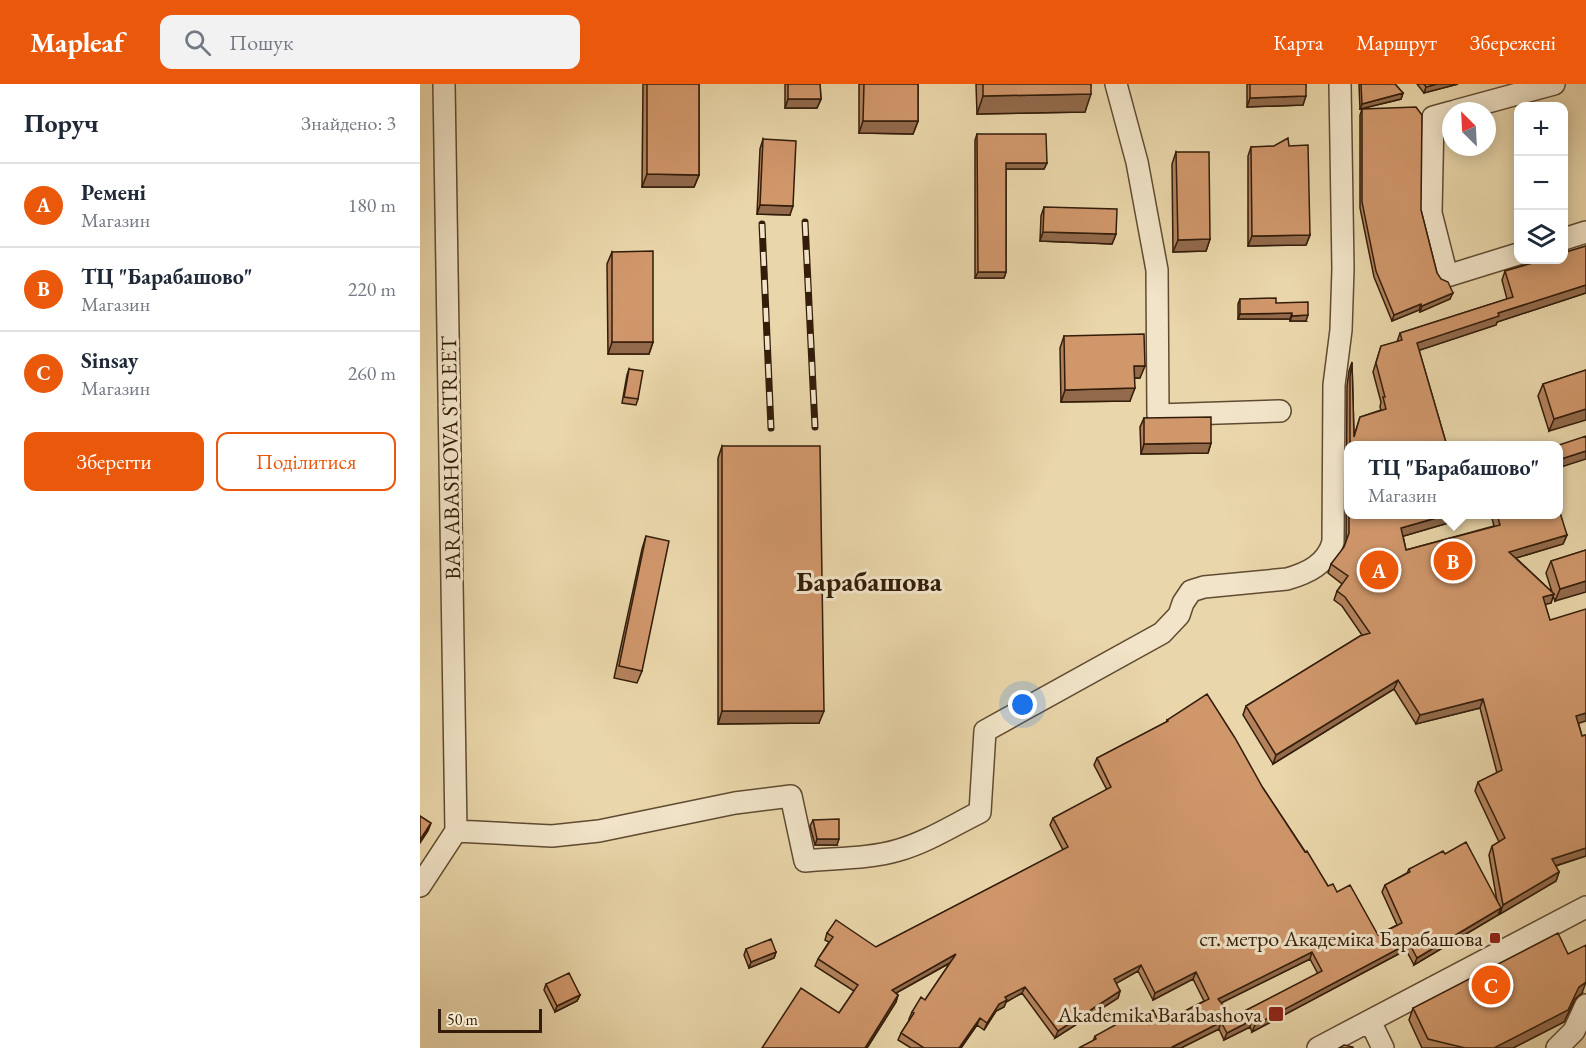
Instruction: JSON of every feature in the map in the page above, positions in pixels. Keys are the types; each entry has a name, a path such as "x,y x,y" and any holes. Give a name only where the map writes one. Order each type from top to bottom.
{"street":[{"name":"BARABASHOVA STREET","path":"444,84 456,831"},
{"path":"1116,84 1137,162 1157,270 1158,415 1280,411"},
{"path":"420,886 456,831 552,836 598,831 735,804 791,796 806,861 869,856 898,850 924,840 980,812 985,731 1162,633 1179,615 1191,591 1204,587 1287,579 1298,576 1320,564 1331,549 1334,527 1334,384 1341,330 1343,269 1340,84"},
{"path":"1489,102 1554,84"},
{"path":"1442,115 1433,117 1431,213 1447,276 1514,255"},
{"path":"1568,237 1586,232"},
{"path":"1318,1048 1586,908"},
{"path":"1557,1048 1574,1031 1586,1005"},
{"path":"1370,1021 1383,1048"}],"building":[{"path":"647,84 699,84 699,175 647,174"},
{"path":"788,84 820,84 821,99 788,99"},
{"path":"864,84 918,84 918,121 863,121"},
{"path":"983,84 1091,84 1091,94 983,96"},
{"path":"1250,84 1306,84 1306,96 1250,98"},
{"path":"1361,84 1395,84 1403,93 1362,104"},
{"path":"1416,107 1422,115 1421,210 1437,273 1441,279 1448,282 1453,293 1394,315 1376,271 1362,202 1362,109"},
{"path":"977,134 1046,134 1047,163 1006,163 1006,272 978,272"},
{"path":"1288,138 1289,146 1308,145 1310,235 1252,236 1251,147 1274,146"},
{"path":"763,139 796,141 793,206 760,205"},
{"path":"1176,152 1209,152 1210,239 1178,240"},
{"path":"1044,207 1117,209 1116,234 1043,232"},
{"path":"1586,246 1586,285 1498,313 1499,316 1417,343 1446,441 1350,441 1352,362 1354,437 1360,417 1386,409 1376,363 1381,346 1402,340 1400,333 1513,297 1505,271 1529,264 1568,264 1568,251"},
{"path":"653,251 653,342 612,342 612,252"},
{"path":"1276,298 1276,303 1308,302 1308,315 1240,314 1240,299"},
{"path":"1144,334 1145,366 1134,366 1135,388 1065,390 1064,336"},
{"path":"629,369 643,371 638,399 624,397"},
{"path":"1586,370 1586,409 1554,419 1543,384"},
{"path":"1211,417 1211,443 1144,444 1144,418"},
{"path":"1586,436 1586,451 1563,458 1563,444"},
{"path":"722,446 820,446 824,711 722,711"},
{"path":"1349,519 1432,519 1401,528 1406,550 1500,525 1498,519 1562,519 1567,535 1509,552 1554,594 1543,597 1550,620 1586,609 1586,713 1576,716 1582,736 1586,735 1586,848 1552,859 1559,872 1503,905 1492,846 1505,838 1478,782 1502,770 1483,699 1420,715 1398,680 1276,755 1246,706 1360,636 1370,633 1345,597 1337,591 1348,576 1331,564 1344,547 1349,533"},
{"path":"646,536 669,541 642,671 619,666"},
{"path":"1586,550 1586,581 1560,589 1551,561"},
{"path":"1207,694 1263,788 1305,852 1307,851 1328,886 1333,884 1337,892 1350,885 1378,935 1402,923 1385,885 1410,872 1409,869 1443,851 1445,854 1466,842 1501,908 1417,958 1409,943 1255,1025 1252,1020 1227,1033 1221,1022 1172,1048 1079,1048 1096,1039 1095,1036 1126,1019 1127,1023 1153,1010 1160,1024 1209,999 1196,972 1155,993 1141,965 1114,979 1120,991 1058,1031 1025,987 1005,997 1007,1000 999,1004 987,1023 980,1018 959,1048 924,1048 901,1033 921,997 925,1000 956,954 892,990 898,995 865,1048 762,1048 801,988 839,1013 858,985 818,959 833,937 827,933 836,920 876,947 1068,847 1053,818 1111,787 1097,758 1167,720","holes":["1312,952 1322,971 1233,1017 1218,999"]},
{"path":"420,816 431,823 420,840"},
{"path":"839,819 839,839 817,839 813,820"},
{"path":"1558,933 1568,954 1586,945 1586,982 1579,987 1568,1010 1494,1048 1465,1048 1428,1039 1413,1008"},
{"path":"771,939 776,952 751,962 746,949"},
{"path":"569,973 580,995 557,1006 546,984"},
{"path":"1344,1045 1353,1047 1353,1048 1339,1048"}],"railway":[{"path":"805,222 815,427"},
{"path":"762,224 771,428"}],"place":[{"name":"ТЦ \"Барабашово\"","path":"1453,561"},
{"name":"Ремені","path":"1379,570"},
{"name":"ст. метро Академіка Барабашова","path":"1495,938"},
{"name":"Sinsay","path":"1491,985"},
{"name":"Akademіka Barabashova","path":"1276,1014"}],"district":[{"name":"Барабашова","path":"869,581"}]}
